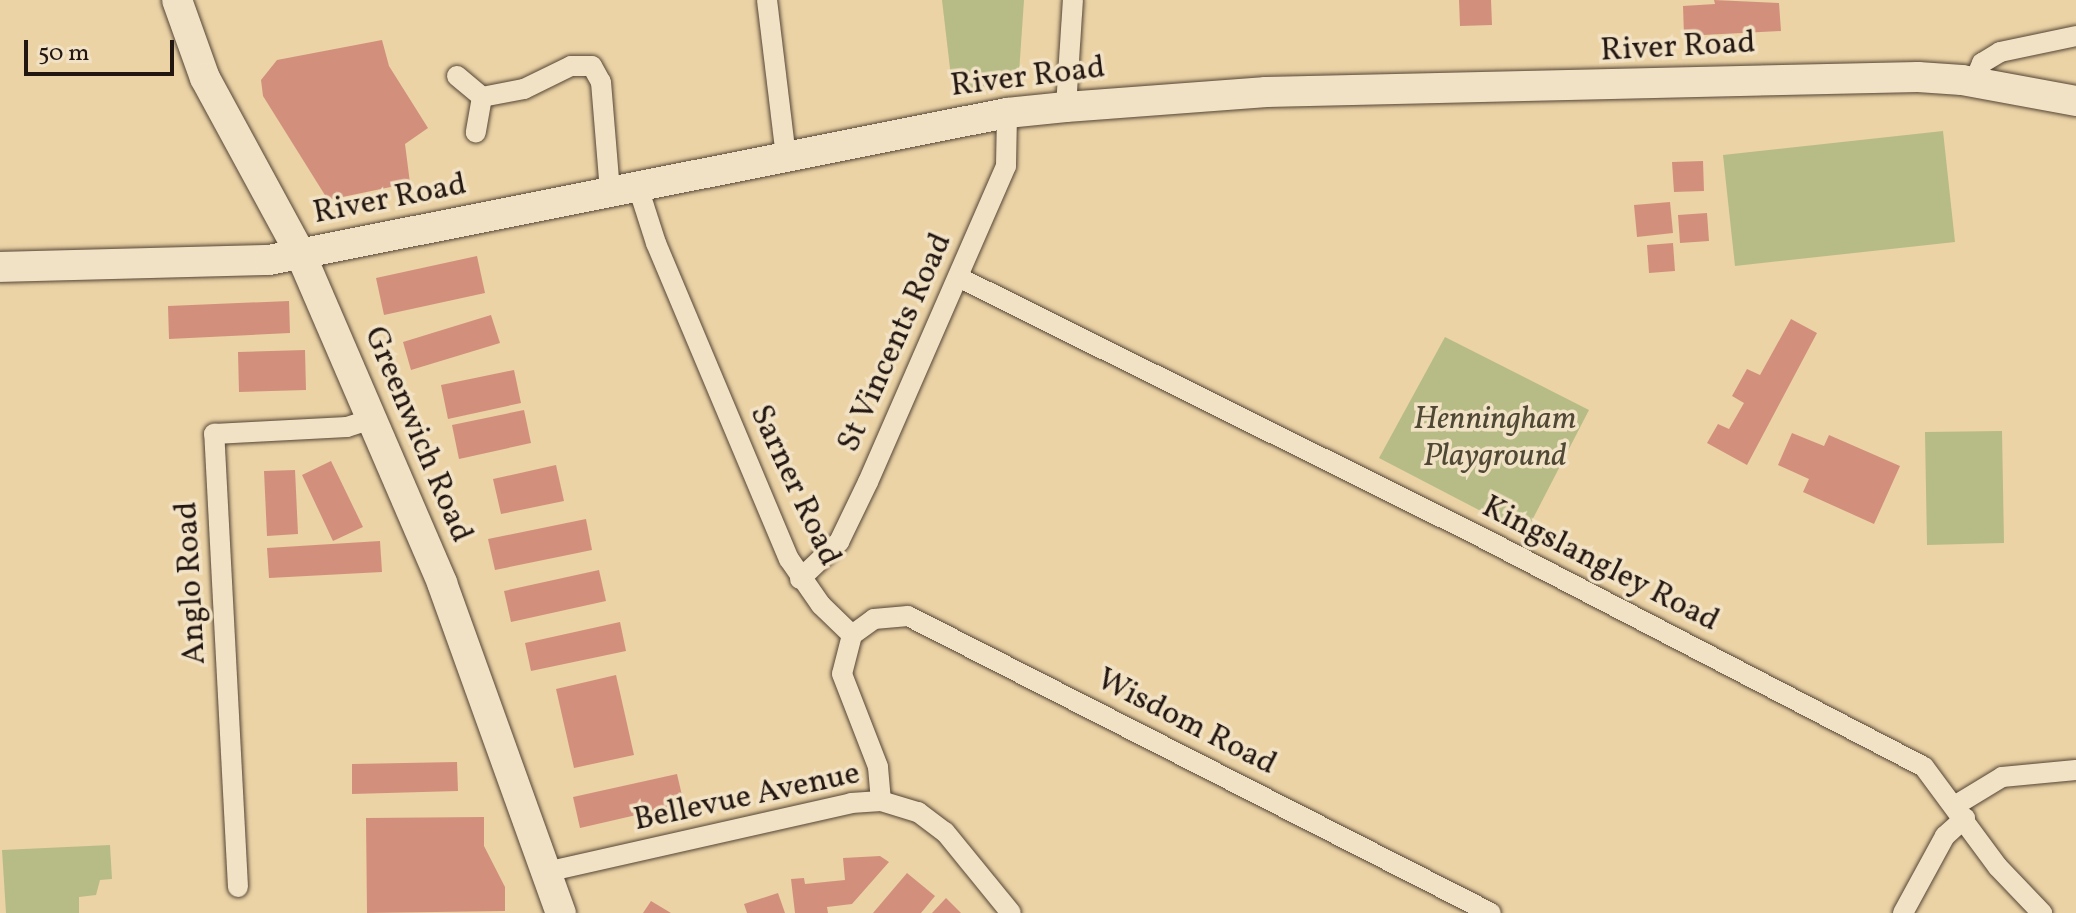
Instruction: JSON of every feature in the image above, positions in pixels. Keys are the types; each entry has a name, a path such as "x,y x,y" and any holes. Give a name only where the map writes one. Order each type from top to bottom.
{"main road":[{"name":"Greenwich Road","path":"177,0 205,78 301,255 442,583 561,913"},
{"name":"River Road","path":"0,267 259,261 301,255 1007,113 1066,107 1266,92 1566,89 1803,78 1974,82 2076,101"}],"street":[{"path":"767,0 786,156"},
{"path":"1066,107 1073,0"},
{"path":"1974,82 1982,63 2000,52 2076,36"},
{"name":"Sarner Road","path":"482,97 524,89 571,66 592,66 601,82 624,190 656,243 800,579 852,635"},
{"path":"457,76 482,97 476,132"},
{"name":"St Vincents Road","path":"800,579 839,542 958,277 1006,166 1007,113"},
{"name":"Kingslangley Road","path":"958,277 1924,767 1961,812 1998,867 2042,913"},
{"name":"Anglo Road","path":"238,887 214,434 347,427 372,419"},
{"name":"Wisdom Road","path":"852,635 874,619 908,616 1491,913"},
{"path":"852,635 842,674 878,767 881,801"},
{"path":"1903,913 1961,812 2002,777 2076,770"},
{"name":"Bellevue Avenue","path":"546,872 851,803 881,801 918,812 945,832 1011,913"}],"green space":[{"path":"942,0 1024,0 1019,73 1013,81 953,94"},
{"path":"1943,131 1955,242 1735,266 1723,155"},
{"name":"Henningham Playground","path":"1445,337 1589,410 1525,534 1379,458"},
{"path":"2002,431 2004,543 1927,545 1925,432"},
{"path":"110,845 112,879 100,880 96,895 79,897 79,913 6,913 2,850"}],"building":[{"path":"1459,0 1491,0 1492,25 1460,26"},
{"path":"1714,0 1779,3 1781,31 1684,36 1683,6 1715,4"},
{"path":"382,40 389,66 428,128 405,144 410,183 328,200 263,96 261,80 277,60"},
{"path":"1703,161 1704,191 1674,192 1672,162"},
{"path":"1670,202 1673,233 1637,237 1634,205"},
{"path":"1707,213 1709,241 1680,243 1678,215"},
{"path":"1673,243 1675,271 1649,273 1647,245"},
{"path":"477,256 485,293 384,315 376,278"},
{"path":"289,301 290,333 169,339 168,306"},
{"path":"491,315 500,343 411,370 403,342"},
{"path":"1791,319 1817,333 1747,465 1707,443 1718,424 1729,429 1744,403 1732,396 1747,369 1760,375"},
{"path":"305,350 306,390 239,392 238,352"},
{"path":"514,370 521,403 448,419 441,385"},
{"path":"524,410 531,443 459,459 452,425"},
{"path":"1792,433 1824,446 1829,435 1900,466 1874,524 1803,492 1809,479 1778,465"},
{"path":"331,461 363,527 333,541 302,475"},
{"path":"556,465 564,501 501,514 493,479"},
{"path":"295,470 298,534 267,536 264,471"},
{"path":"586,519 592,550 495,570 488,539"},
{"path":"380,541 382,572 269,578 267,548"},
{"path":"599,570 606,601 511,622 504,591"},
{"path":"620,622 626,651 531,671 525,643"},
{"path":"616,675 634,755 574,768 556,689"},
{"path":"457,762 458,791 352,794 352,764"},
{"path":"677,774 684,804 580,828 573,797"},
{"path":"484,817 484,846 505,887 505,911 367,913 366,818"},
{"path":"880,856 889,862 852,904 827,907 828,913 795,913 791,879 804,878 805,884 845,880 843,858"},
{"path":"907,873 935,896 921,913 873,913"},
{"path":"778,893 785,913 747,913 744,904"},
{"path":"946,898 961,913 932,913"},
{"path":"651,901 671,913 643,913"}]}
